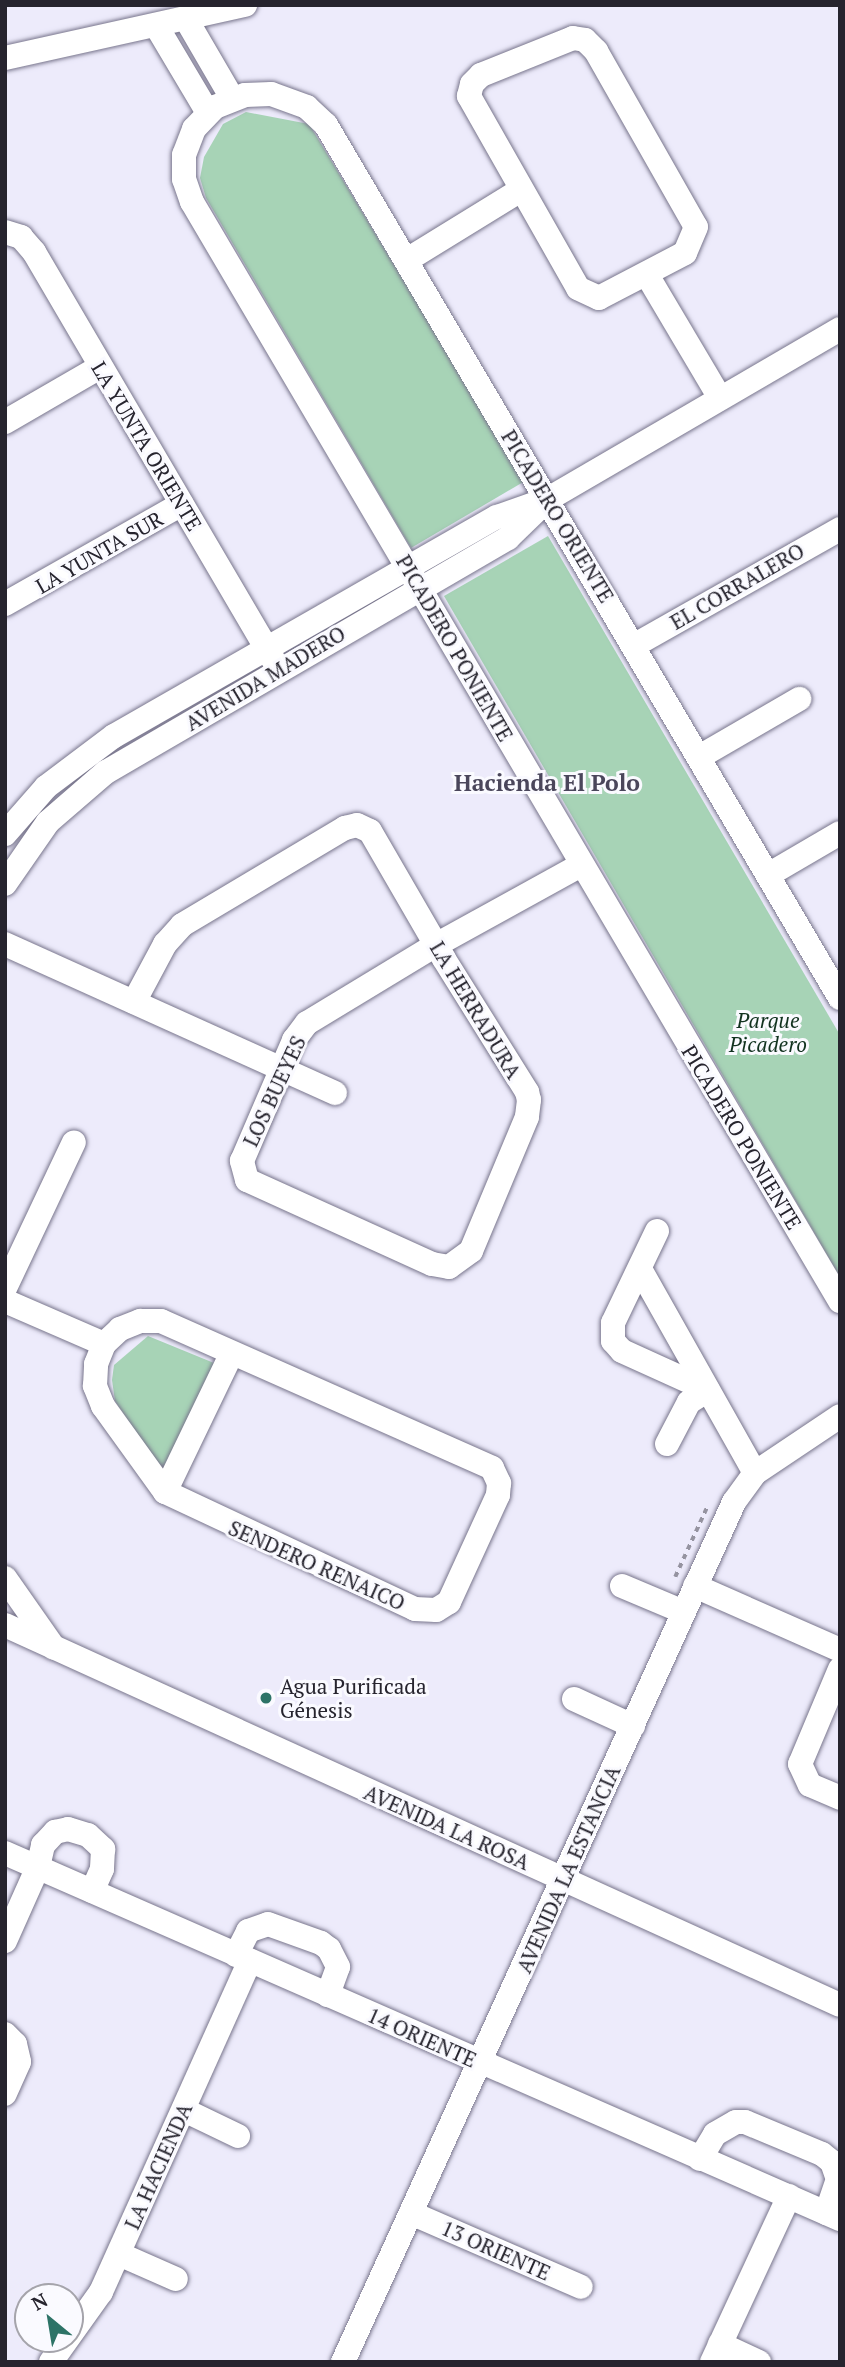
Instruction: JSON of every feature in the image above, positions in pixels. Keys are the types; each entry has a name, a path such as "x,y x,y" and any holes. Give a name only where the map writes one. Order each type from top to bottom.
{"street":[{"path":"5,58 157,27 245,5"},
{"path":"186,19 232,98"},
{"path":"157,27 208,113"},
{"path":"568,39 585,40 596,51 694,220 694,240 685,253 611,296 594,298 578,288 521,190 470,102 472,84 481,75 568,39"},
{"name":"PICADERO ORIENTE","path":"208,113 232,98 258,93 284,96 317,116 407,260 840,998"},
{"name":"PICADERO PONIENTE","path":"208,113 194,129 184,155 184,179 192,202 840,1301"},
{"path":"407,260 521,190"},
{"name":"LA YUNTA ORIENTE","path":"5,232 28,244 280,670"},
{"path":"647,275 720,398"},
{"name":"AVENIDA MADERO","path":"5,834 46,788 90,751 267,649 414,576 508,538 548,499 840,329"},
{"path":"5,422 100,368"},
{"name":"LA YUNTA SUR","path":"11,602 182,504"},
{"name":"EL CORRALERO","path":"635,645 840,529"},
{"name":"AVENIDA MADERO","path":"5,884 48,822 85,787 280,670 414,576"},
{"path":"699,757 799,699"},
{"name":"LA HERRADURA","path":"134,1002 165,944 182,925 351,826 370,831 529,1100 527,1116 467,1256 449,1266 432,1264 247,1180"},
{"path":"768,875 840,833"},
{"name":"LOS BUEYES","path":"247,1180 242,1161 294,1040 316,1016 581,865"},
{"path":"5,944 335,1093"},
{"path":"5,1288 74,1142"},
{"path":"657,1231 613,1323 613,1341 622,1351 708,1390"},
{"path":"640,1269 755,1473"},
{"path":"5,1301 104,1344 94,1375 98,1396 165,1492 231,1355"},
{"name":"SENDERO RENAICO","path":"104,1344 129,1324 150,1320 492,1468 498,1477 498,1495 453,1596 436,1610 415,1609 165,1492"},
{"path":"667,1444 690,1402 708,1390"},
{"name":"AVENIDA LA ESTANCIA","path":"343,2362 734,1503 755,1473 840,1416"},
{"path":"5,1578 55,1649"},
{"path":"622,1586 684,1612"},
{"path":"695,1587 840,1650"},
{"name":"AVENIDA LA ROSA","path":"5,1625 840,2006"},
{"path":"840,1669 800,1765 810,1785 840,1798"},
{"path":"574,1699 633,1726"},
{"path":"5,1941 38,1867 43,1845 55,1832 68,1829 88,1835 103,1849 102,1869 92,1891"},
{"name":"14 ORIENTE","path":"5,1853 700,2160 833,2216"},
{"name":"LA HACIENDA","path":"51,2362 91,2310 119,2253 184,2110 243,1958 248,1931 268,1924 329,1949 338,1967 328,1995"},
{"path":"5,2034 15,2044 19,2062 5,2094"},
{"path":"184,2110 238,2136"},
{"path":"700,2160 715,2134 736,2122 745,2122 822,2154 832,2162 838,2179 833,2216"},
{"path":"759,2362 716,2353 789,2196"},
{"name":"13 ORIENTE","path":"411,2213 581,2287"},
{"path":"119,2253 176,2279"}],"green space":[{"path":"246,112 309,124 525,481 411,548 206,198 200,178 204,157 223,124"},
{"name":"Parque Picadero","path":"548,536 840,1035 840,1277 444,596"},
{"path":"148,1336 214,1363 168,1469 160,1467 115,1401 112,1380 114,1365"}],"place":[{"name":"Agua Purificada Génesis","path":"266,1698"}],"district":[{"name":"Hacienda El Polo","path":"547,783"}]}
